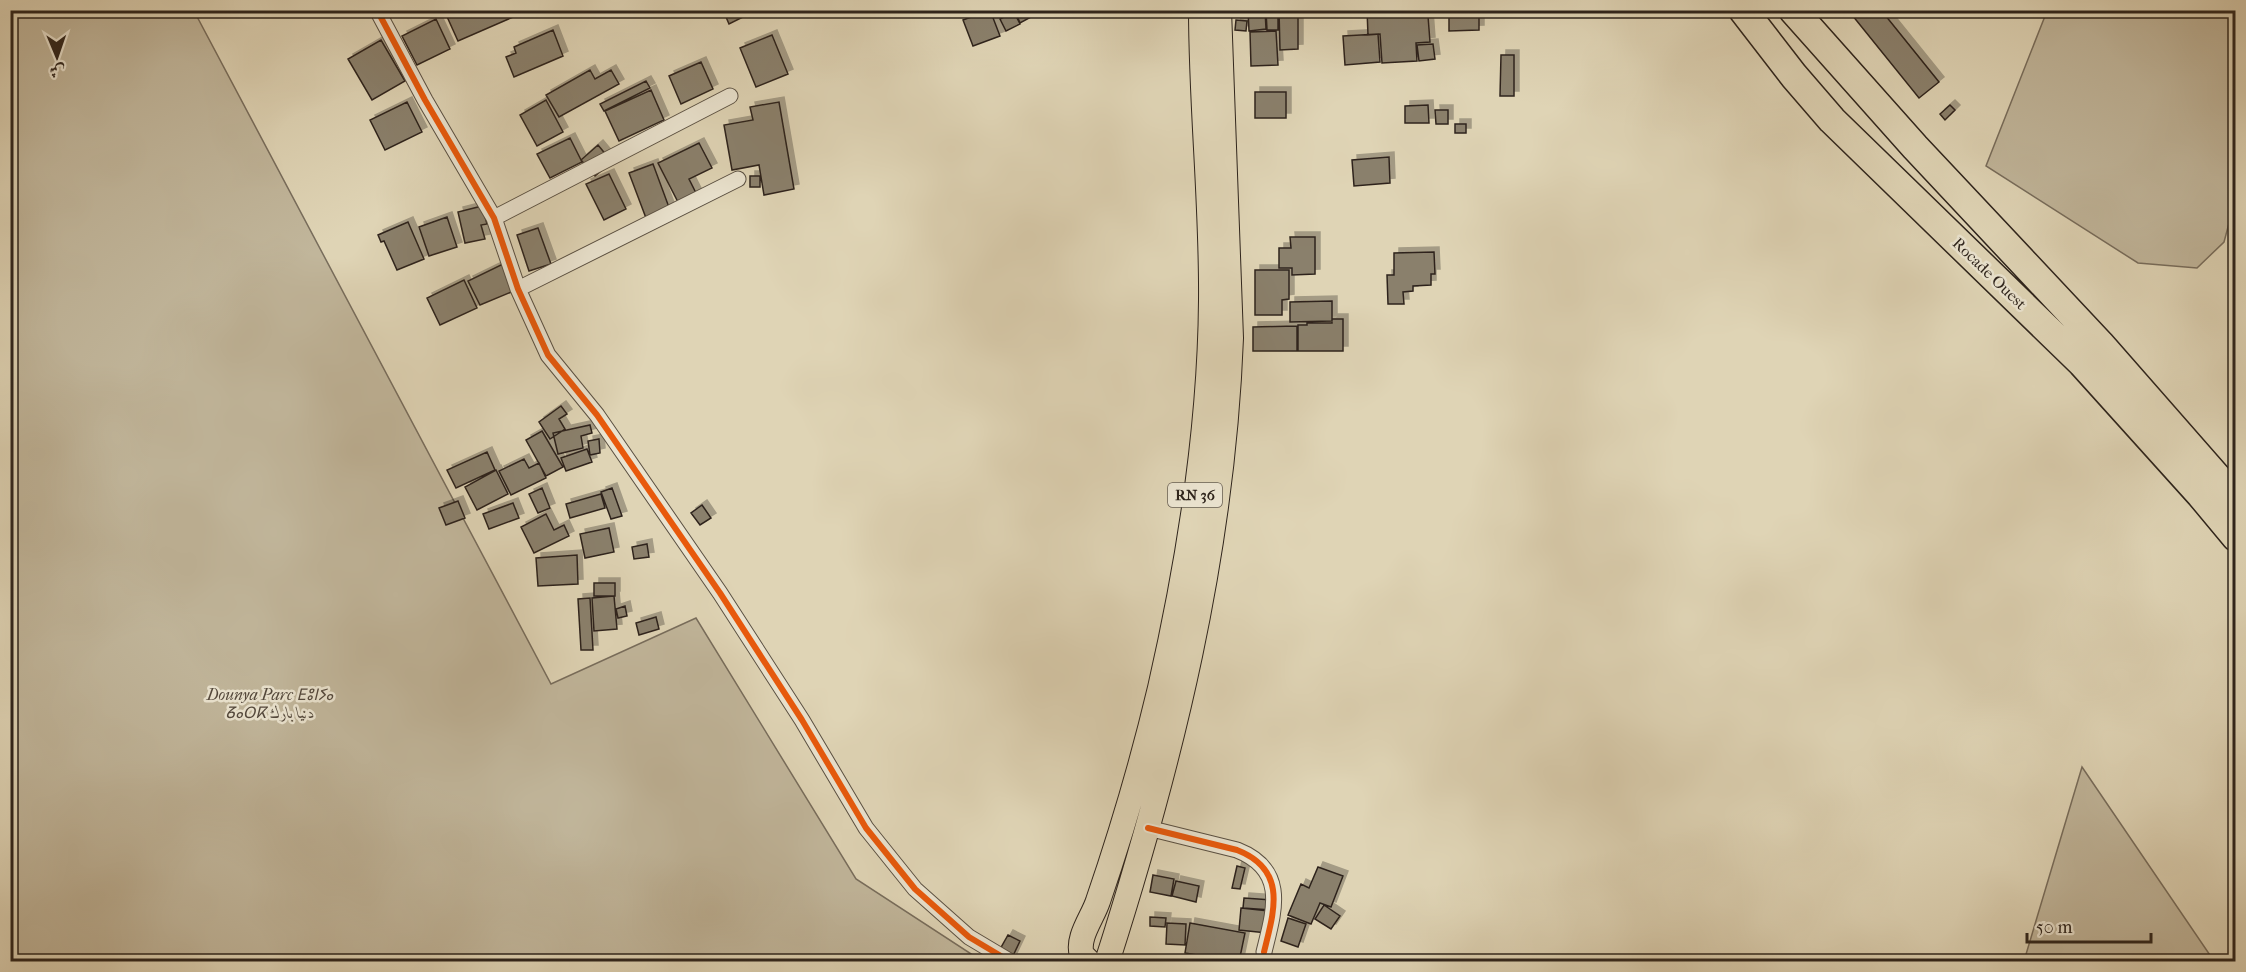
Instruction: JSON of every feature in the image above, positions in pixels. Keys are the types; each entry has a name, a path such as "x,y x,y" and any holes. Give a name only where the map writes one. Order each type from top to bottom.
{"highway":[{"name":"Rocade Ouest","path":"1743,10 1794,76 1832,120 2082,363 2201,495 2235,537"},
{"name":"Rocade Ouest","path":"1793,10 1915,147 2100,344 2235,499"}],"main road":[{"name":"RN 36","path":"1089,962 1082,955 1081,940 1095,911 1113,856 1160,688 1184,568 1201,446 1209,350 1211,279 1201,10"},
{"name":"RN 36","path":"1107,962 1148,828 1176,718 1212,544 1225,439 1231,338 1219,10"}],"street":[{"path":"379,11 425,100 494,218 518,289 548,355 597,415 720,593 802,720 866,828 915,890 969,938 1011,962"},
{"path":"494,218 730,96"},
{"path":"518,289 738,179"},
{"path":"1148,828 1238,850 1262,865 1271,882 1275,901 1264,952"}],"green space":[{"name":"Dounya Parc ⴹⵓⵏⵢⴰ ⵒⴰⵔⴽ دنيا بارك","path":"10,11 194,11 551,684 696,618 856,879 982,961 11,961"},
{"path":"2047,11 2235,11 2235,201 2224,242 2197,268 2138,263 1986,166"},
{"path":"2082,767 2214,961 2024,961"}],"building":[{"path":"444,10 510,10 513,17 458,41"},
{"path":"723,10 757,10 729,24"},
{"path":"990,10 1000,36 973,46 963,20"},
{"path":"1021,10 1031,10 1033,16 1020,23 1016,13"},
{"path":"1248,10 1265,10 1266,29 1249,31"},
{"path":"1266,10 1278,10 1278,30 1267,30"},
{"path":"1279,10 1298,10 1298,49 1280,50"},
{"path":"1367,10 1404,10 1404,17 1428,16 1430,42 1416,43 1417,61 1382,63 1380,34 1368,35"},
{"path":"1449,10 1479,10 1479,30 1449,31"},
{"path":"1848,10 1881,10 1939,82 1919,98"},
{"path":"1014,12 1020,24 1006,31 1000,19"},
{"path":"436,19 450,49 417,65 402,36"},
{"path":"1236,20 1247,21 1246,31 1235,30"},
{"path":"553,30 563,56 514,77 506,57 516,53 514,47"},
{"path":"1276,31 1278,65 1251,66 1250,32"},
{"path":"1378,34 1380,62 1345,65 1343,36"},
{"path":"772,35 788,74 756,87 740,48"},
{"path":"381,40 405,81 372,100 348,59"},
{"path":"1433,44 1435,59 1419,61 1417,45"},
{"path":"1501,55 1514,55 1514,96 1500,96"},
{"path":"701,62 713,89 681,104 669,76"},
{"path":"590,70 595,79 611,70 619,84 559,117 546,95"},
{"path":"646,81 650,88 604,111 600,104"},
{"path":"651,90 664,120 619,141 605,111"},
{"path":"1255,92 1286,92 1286,118 1255,118"},
{"path":"546,100 563,132 537,146 520,115"},
{"path":"407,102 422,132 385,150 370,120"},
{"path":"779,102 794,189 764,195 759,165 732,170 724,125 753,120 750,107"},
{"path":"1428,105 1429,123 1405,123 1405,106"},
{"path":"1950,105 1955,110 1945,120 1940,114"},
{"path":"1435,110 1448,110 1448,124 1436,124"},
{"path":"1455,124 1466,124 1466,133 1455,133"},
{"path":"570,138 582,162 550,178 537,154"},
{"path":"699,143 712,168 689,179 697,195 679,204 658,163"},
{"path":"598,145 612,162 595,176 581,160"},
{"path":"1389,157 1390,183 1354,186 1352,160"},
{"path":"653,164 670,210 646,218 629,173"},
{"path":"609,174 626,209 604,220 586,184"},
{"path":"750,176 760,176 760,187 750,187"},
{"path":"482,206 487,224 481,225 485,239 465,243 458,212"},
{"path":"447,217 457,247 429,256 419,227"},
{"path":"408,222 424,259 397,270 384,241 381,242 378,235"},
{"path":"538,228 551,264 529,271 517,235"},
{"path":"1290,237 1315,237 1315,274 1292,275 1292,268 1279,268 1279,248 1291,248"},
{"path":"1434,252 1435,274 1431,274 1431,285 1413,286 1413,291 1403,292 1404,304 1388,304 1387,275 1394,275 1394,253"},
{"path":"503,264 516,290 480,305 468,281"},
{"path":"1255,270 1289,270 1289,299 1282,300 1282,315 1255,315"},
{"path":"464,280 477,308 440,325 427,298"},
{"path":"1332,301 1332,321 1290,322 1290,302"},
{"path":"1332,319 1343,319 1343,351 1298,351 1298,325 1332,323"},
{"path":"1297,326 1297,351 1253,351 1253,327"},
{"path":"561,406 567,414 559,419 565,429 550,439 539,422"},
{"path":"590,425 592,433 581,436 583,448 558,454 553,433"},
{"path":"542,431 563,467 546,476 526,440"},
{"path":"599,439 600,453 590,455 588,441"},
{"path":"587,449 592,462 566,471 561,458"},
{"path":"487,452 495,470 456,488 447,470"},
{"path":"524,459 529,468 539,463 546,478 511,495 499,471"},
{"path":"496,470 508,494 477,510 465,487"},
{"path":"542,488 550,508 538,513 529,494"},
{"path":"612,488 622,516 611,519 601,492"},
{"path":"601,494 605,508 570,518 566,504"},
{"path":"458,501 465,518 446,525 439,508"},
{"path":"513,503 519,518 489,529 483,514"},
{"path":"702,505 711,518 700,525 691,513"},
{"path":"546,514 554,530 564,525 569,536 534,553 521,527"},
{"path":"609,528 614,552 585,558 580,534"},
{"path":"647,544 649,557 634,559 632,547"},
{"path":"577,555 578,584 538,586 536,558"},
{"path":"594,583 615,583 615,596 594,596"},
{"path":"614,596 617,629 594,631 592,598"},
{"path":"590,598 593,650 581,650 578,599"},
{"path":"625,606 627,616 618,618 616,609"},
{"path":"656,617 659,629 639,635 636,623"},
{"path":"1237,866 1245,868 1240,889 1232,888"},
{"path":"1318,867 1343,876 1331,907 1320,903 1311,924 1288,915 1301,884 1309,888"},
{"path":"1153,875 1174,879 1171,896 1150,892"},
{"path":"1176,881 1199,886 1196,902 1172,896"},
{"path":"1244,898 1272,900 1271,910 1243,908"},
{"path":"1324,905 1340,916 1331,929 1315,919"},
{"path":"1241,908 1269,911 1267,933 1239,930"},
{"path":"1150,917 1166,918 1165,927 1150,926"},
{"path":"1288,918 1306,924 1298,947 1281,941"},
{"path":"1167,923 1186,924 1185,945 1166,944"},
{"path":"1190,923 1245,933 1239,962 1185,953"},
{"path":"1008,935 1020,941 1012,958 999,951"}],"cycle path":[{"path":"377,10 425,100 494,218 518,289 548,355 597,415 720,593 802,720 866,828 915,889 969,937 1011,962"},
{"path":"1148,828 1237,850 1253,858 1264,869 1271,880 1273,893 1271,922 1264,952"}]}
